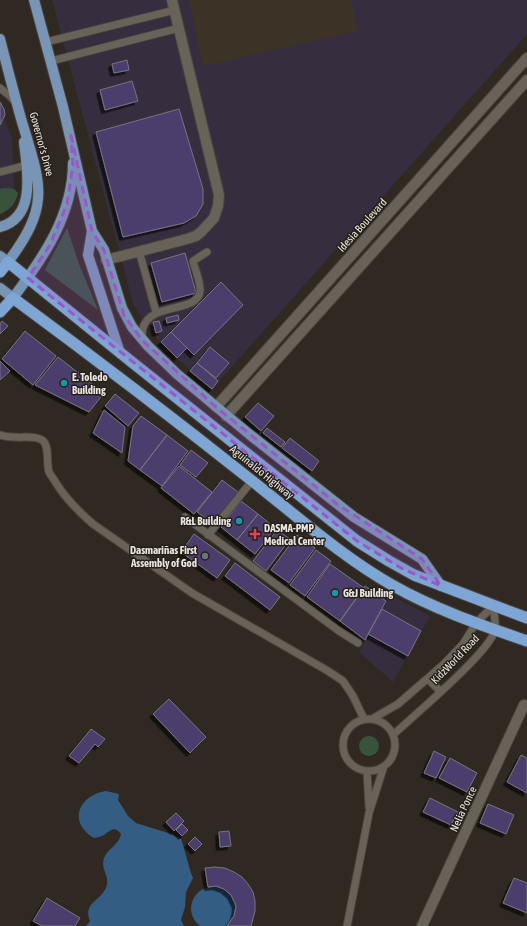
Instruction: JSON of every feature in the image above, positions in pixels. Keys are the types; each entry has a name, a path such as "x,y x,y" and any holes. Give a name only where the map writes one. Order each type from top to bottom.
{"highway":[{"name":"Aguinaldo Highway","path":"4,259 357,540 402,568 441,586 527,618"},
{"name":"Governor's Drive","path":"0,272 4,259"},
{"name":"Aguinaldo Highway","path":"13,298 252,481 325,539 377,576 425,602 527,642"},
{"name":"Governor's Drive","path":"0,312 13,298"}],"main road":[{"name":"Governor's Drive","path":"34,0 70,135 92,231 104,250 124,315 142,340"},
{"name":"Governor's Drive","path":"0,39 22,120 30,164 38,174 39,191 36,214 26,237 4,259"},
{"name":"Governor's Drive","path":"13,298 44,255 62,220 71,184 73,165 70,135"},
{"path":"0,227 15,219 24,207 30,164"},
{"name":"Governor's Drive","path":"92,231 88,254 120,352"},
{"name":"Aguinaldo Highway","path":"0,288 13,298"},
{"name":"Aguinaldo Highway","path":"142,340 176,374 226,416 354,517 422,559 441,586"}],"street":[{"path":"106,260 196,236 214,218 219,200 217,185 172,0"},
{"name":"Idesia Boulevard","path":"216,407 527,58"},
{"path":"226,416 527,80"},
{"name":"Nelia Ponce","path":"422,926 524,705 527,706"}],"lane":[{"path":"46,42 175,10"},
{"path":"51,62 179,28"},
{"path":"0,88 18,105"},
{"path":"0,172 30,164"},
{"path":"139,251 156,312"},
{"path":"142,340 144,326 156,312 189,304 197,299 200,294 200,288 193,261 207,252"},
{"path":"0,435 8,438 35,436 44,441 48,448 47,458 50,473 64,496 78,511 93,524 192,593 343,681 353,696 364,719"},
{"path":"208,535 252,481"},
{"path":"185,518 358,643"},
{"path":"493,606 495,630"},
{"name":"KidzWorld Road","path":"372,719 398,704 428,679 463,644 476,623 493,606"},
{"name":"KidzWorld Road","path":"393,735 478,655 495,630"},
{"path":"428,679 440,691"},
{"path":"364,719 372,719 385,724 393,735 395,743 394,752 390,760 384,766 376,770 367,771 352,765 346,759 343,751 343,743 345,734 349,727 364,719"},
{"path":"347,926 369,813 384,766"},
{"path":"367,771 369,813"}],"highlighted area":[{"path":"71,135 92,231 104,250 124,315 142,340 216,407 337,504 422,559 441,586 401,568 357,541 28,278 50,245 67,204 73,165"}],"shaded area":[{"path":"52,0 527,0 527,34 212,389 160,343 133,303"},
{"path":"189,0 351,0 358,31 203,66"},
{"path":"0,110 12,138 14,189 18,193 12,207 0,214"},
{"path":"390,595 430,616 393,682 359,652"}],"green space":[{"path":"0,189 14,189 18,193 12,206 7,211 0,214"},
{"path":"67,228 79,264 98,310 45,270"},
{"path":"369,736 376,739 379,746 376,753 369,756 362,753 359,746 362,739"}],"water":[{"path":"106,791 119,794 118,800 128,816 136,823 168,833 181,839 193,878 186,892 185,907 181,920 184,926 86,926 90,921 88,915 90,906 106,888 107,876 103,866 104,858 118,841 121,834 119,831 114,829 103,836 94,838 86,832 81,824 79,817 80,810 83,803 89,798"},
{"path":"212,886 220,887 226,890 234,900 235,913 227,926 200,926 192,914 192,902 195,896 205,888"}],"building":[{"path":"127,60 129,70 114,73 112,64"},
{"path":"132,81 138,101 105,110 100,90"},
{"path":"0,102 4,109 5,115 0,125"},
{"path":"179,109 203,189 203,204 196,216 184,223 123,237 96,132"},
{"path":"185,253 196,293 162,302 151,263"},
{"path":"221,282 243,305 194,355 171,332"},
{"path":"178,315 179,320 167,323 166,318"},
{"path":"2,321 8,326 0,334 0,324"},
{"path":"159,321 162,331 156,333 153,322"},
{"path":"25,331 56,356 33,385 2,359"},
{"path":"171,332 187,348 177,358 161,342"},
{"path":"210,347 229,363 216,378 197,363"},
{"name":"E. Toledo Building","path":"58,357 104,393 89,412 35,385"},
{"path":"0,361 10,371 0,380"},
{"path":"197,363 218,381 212,389 190,371"},
{"path":"115,394 139,413 128,426 105,406"},
{"path":"258,403 274,416 261,431 245,417"},
{"path":"104,410 125,427 122,453 93,433"},
{"path":"141,416 167,435 140,470 128,461 133,426"},
{"path":"267,428 285,442 281,447 263,433"},
{"path":"167,435 188,451 162,486 140,470"},
{"path":"290,438 319,461 312,471 282,448"},
{"path":"191,450 208,463 196,477 180,465"},
{"path":"179,466 212,492 194,514 161,488"},
{"path":"222,480 238,492 213,524 197,512"},
{"name":"R&L Building","path":"241,501 258,514 237,540 221,527"},
{"path":"258,514 275,528 255,554 237,540"},
{"path":"277,530 290,539 266,571 253,561"},
{"name":"Dasmariñas First Assembly of God","path":"194,534 230,560 217,578 181,552"},
{"path":"297,535 315,548 289,583 271,570"},
{"path":"316,550 331,561 305,596 290,585"},
{"path":"235,563 280,597 270,610 225,576"},
{"name":"G&J Building","path":"330,564 364,588 340,621 307,597"},
{"path":"365,586 386,601 365,640 340,621"},
{"path":"382,609 421,631 408,656 368,634"},
{"path":"169,699 206,737 190,753 153,714"},
{"path":"91,729 105,739 98,747 95,744 79,763 69,756"},
{"path":"434,751 446,757 436,778 424,773"},
{"path":"521,755 527,758 527,793 507,782"},
{"path":"450,758 477,773 467,792 439,778"},
{"path":"430,798 458,812 451,825 423,812"},
{"path":"488,804 514,815 506,834 480,823"},
{"path":"176,813 184,821 174,831 166,822"},
{"path":"182,824 188,830 182,836 176,830"},
{"path":"229,831 231,846 220,847 219,832"},
{"path":"195,837 202,844 195,851 188,844"},
{"path":"205,868 225,868 242,877 253,892 255,911 251,926 227,926 234,916 236,907 231,895 224,889 216,886 208,887"},
{"path":"514,878 527,883 527,913 503,903"},
{"path":"47,898 80,918 75,926 42,926 33,921"}],"place":[{"name":"E. Toledo Building","path":"64,383"},
{"name":"R&L Building","path":"239,521"},
{"name":"DASMA-PMP Medical Center","path":"255,534"},
{"name":"Dasmariñas First Assembly of God","path":"205,556"},
{"name":"G&J Building","path":"335,593"}]}
